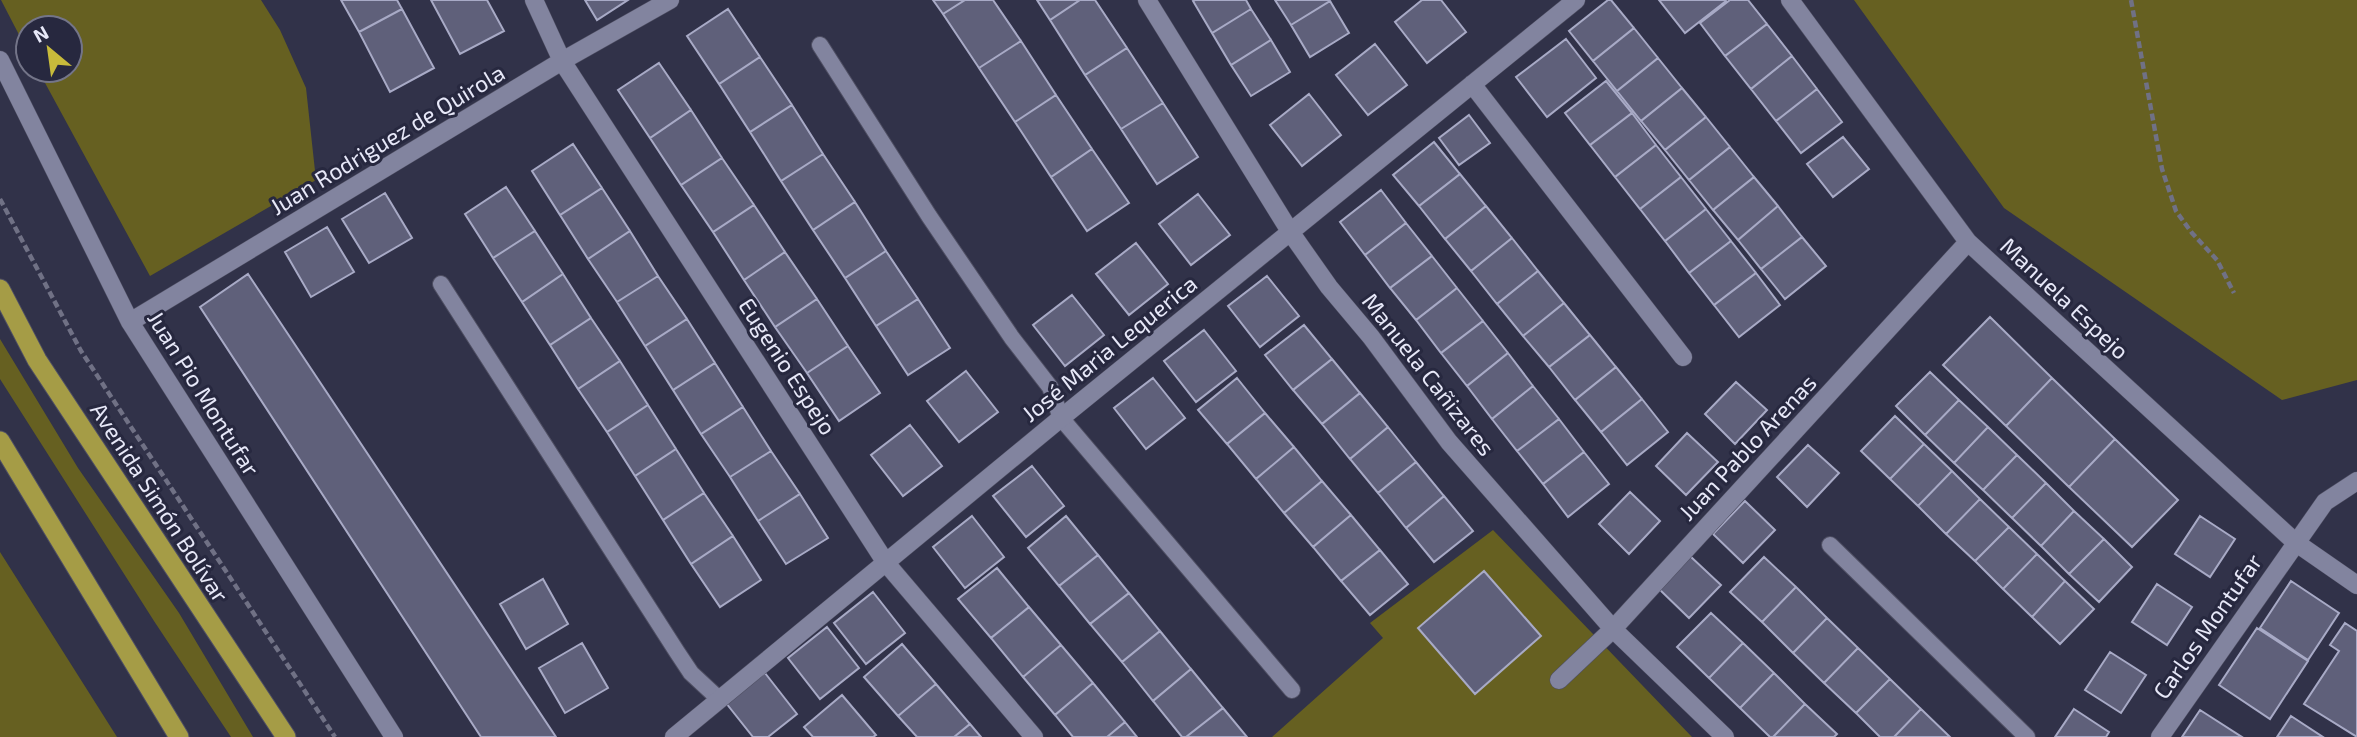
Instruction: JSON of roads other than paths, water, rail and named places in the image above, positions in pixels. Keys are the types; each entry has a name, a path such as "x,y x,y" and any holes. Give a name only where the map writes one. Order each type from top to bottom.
{"highway":[{"name":"Avenida Simón Bolívar","path":"0,289 37,360 286,737"},
{"path":"0,441 179,737"}],"street":[{"name":"Eugenio Espejo","path":"534,0 562,61 886,563 1034,737"},
{"name":"Juan Rodriguez de Quirola","path":"130,322 562,61 670,0"},
{"name":"Manuela Cañizares","path":"1147,0 1291,233 1329,287 1371,337 1449,442 1613,629 1725,737"},
{"name":"José Maria Lequerica","path":"680,735 719,699 1061,418 1576,0"},
{"name":"Manuela Espejo","path":"1790,0 1968,242 2295,542 2357,585"},
{"name":"Juan Pio Montufar","path":"0,60 130,322 394,737"},
{"path":"1472,84 1683,357"},
{"name":"Juan Pablo Arenas","path":"1559,680 1613,629 1968,242"},
{"name":"Carlos Montufar","path":"2160,737 2325,502 2357,481"}],"lane":[{"path":"820,45 929,216 1012,338 1050,387 1061,418 1292,690"},
{"path":"441,284 691,673 719,699"},
{"path":"1830,545 2027,737"}]}
